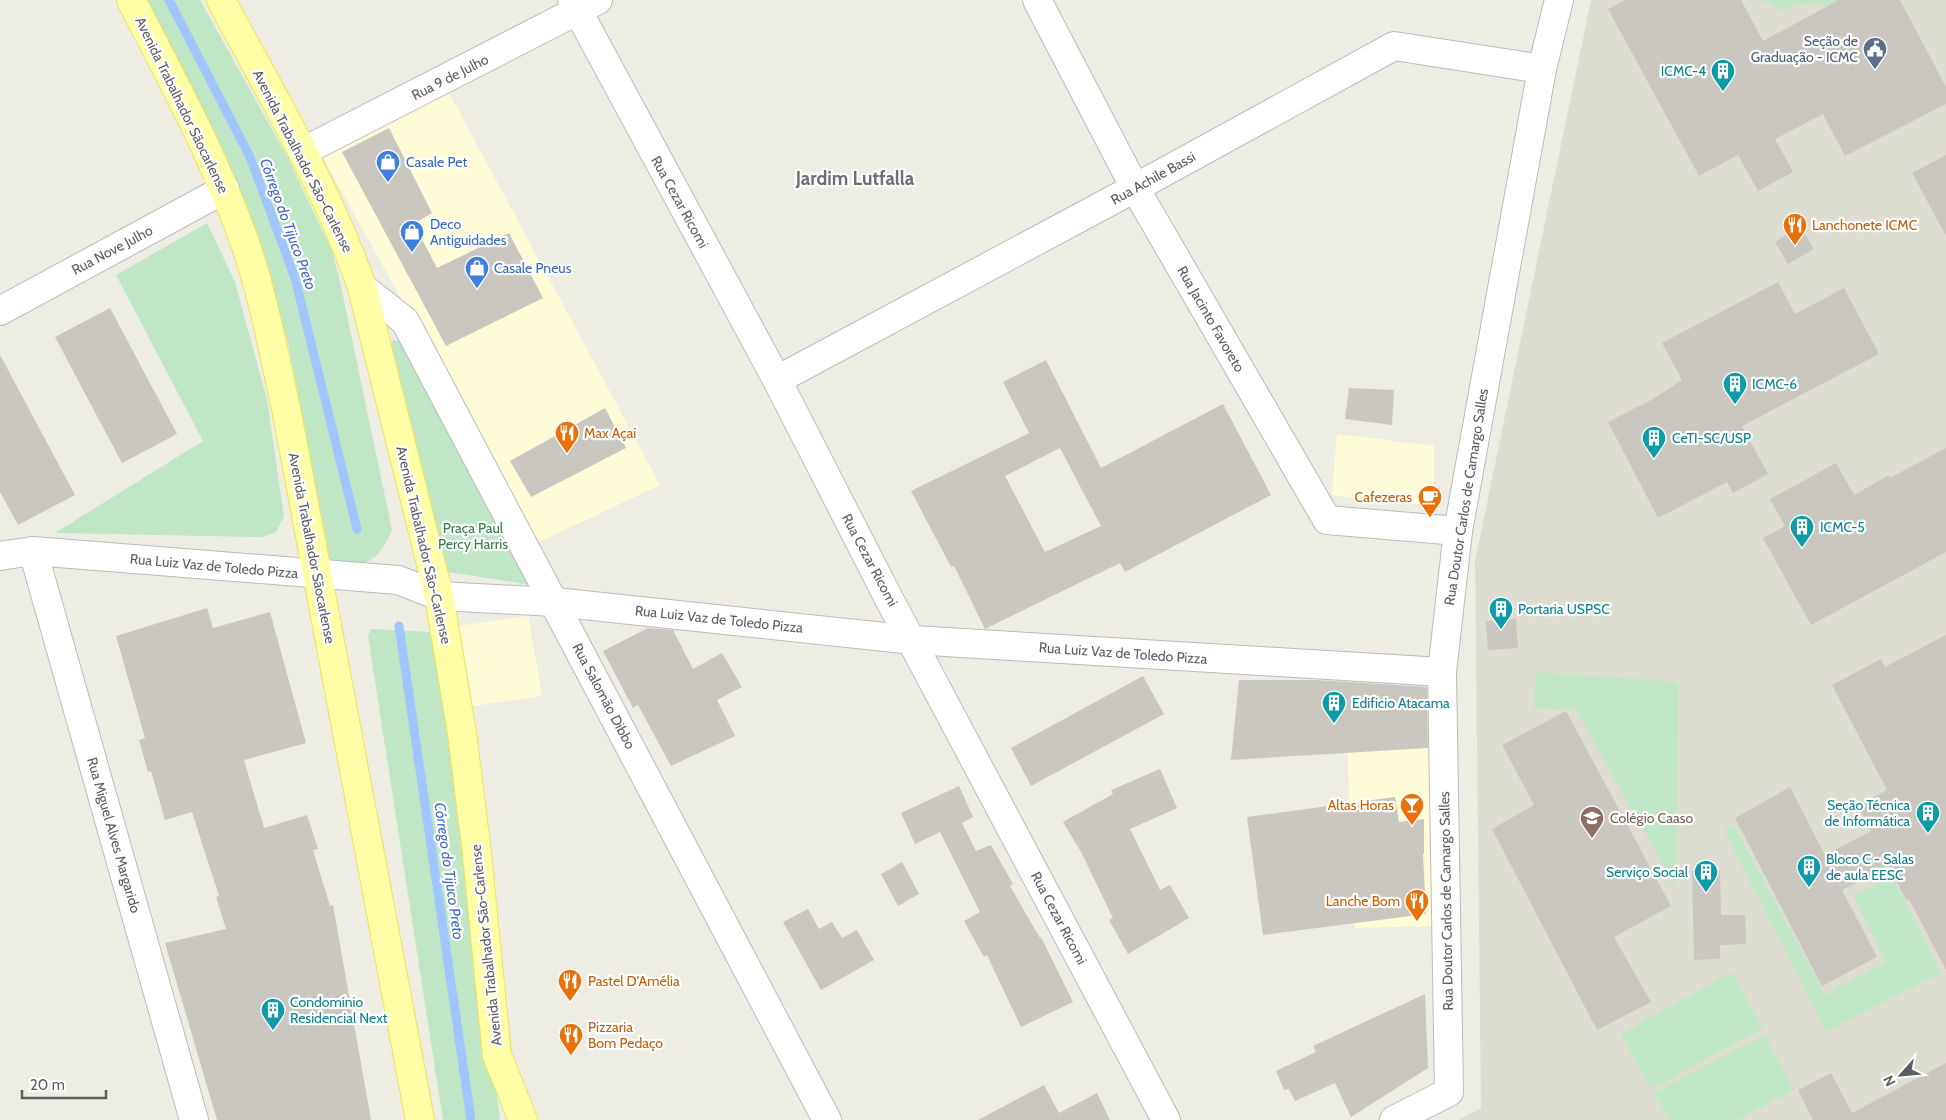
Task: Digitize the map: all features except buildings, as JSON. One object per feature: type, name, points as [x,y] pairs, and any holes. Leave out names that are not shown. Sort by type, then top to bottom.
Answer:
[{"type":"main road","name":"Avenida Trabalhador Sãocarlense","points":[[131,0],[192,118],[224,189],[247,250],[262,304],[286,408],[420,1120]]},
{"type":"main road","name":"Avenida Trabalhador São-Carlense","points":[[221,0],[302,152],[346,242],[362,287],[439,596],[462,733],[497,1055],[523,1120]]},
{"type":"street","name":"Rua Jacinto Favoreto","points":[[1037,0],[1135,188],[1327,520],[1458,531]]},
{"type":"street","name":"Rua Doutor Carlos de Camargo Salles","points":[[1394,1120],[1449,1092],[1442,672],[1458,531],[1542,68],[1559,0]]},
{"type":"street","name":"Rua 9 de Julho","points":[[302,152],[583,4]]},
{"type":"street","name":"Rua Cezar Ricomi","points":[[583,4],[884,588],[1166,1120]]},
{"type":"street","name":"Rua Achile Bassi","points":[[778,380],[1394,46],[1542,68]]},
{"type":"street","name":"Rua Nove Julho","points":[[0,311],[224,189]]},
{"type":"street","name":"Rua Salomão Dibbo","points":[[362,287],[405,321],[827,1120]]},
{"type":"street","name":"Rua Luiz Vaz de Toledo Pizza","points":[[0,556],[34,551],[398,580],[439,596],[555,602],[912,640],[1442,672]]},
{"type":"street","name":"Rua Miguel Alves Margarido","points":[[34,551],[194,1120]]},
{"type":"shaded area","points":[[1591,0],[1946,0],[1946,1120],[1458,1120],[1481,1108],[1475,561]]},
{"type":"shaded area","points":[[449,93],[660,485],[537,543],[322,156]]},
{"type":"shaded area","points":[[1337,434],[1434,446],[1434,506],[1332,495]]},
{"type":"shaded area","points":[[528,616],[542,696],[466,707],[451,627]]},
{"type":"shaded area","points":[[1345,696],[1432,700],[1435,926],[1355,928]]},
{"type":"green space","points":[[147,0],[200,0],[288,158],[332,251],[392,530],[387,542],[369,561],[331,565],[288,343],[272,290],[234,180],[216,136]]},
{"type":"green space","points":[[1762,0],[1839,0],[1849,44],[1821,2],[1800,4],[1779,10]]},
{"type":"green space","points":[[207,223],[235,282],[267,400],[284,516],[276,532],[262,537],[55,533],[203,441],[116,275]]},
{"type":"green space","name":"Praça Paul Percy Harris","points":[[394,340],[412,345],[545,587],[441,571],[386,346]]},
{"type":"green space","points":[[371,629],[430,632],[440,646],[500,1120],[443,1120],[368,636]]},
{"type":"green space","points":[[1537,672],[1679,682],[1676,888],[1576,710],[1533,707]]},
{"type":"green space","points":[[1734,825],[1825,995],[1886,962],[1853,896],[1892,877],[1941,973],[1826,1032],[1724,830]]},
{"type":"green space","points":[[1732,972],[1763,1028],[1651,1089],[1621,1034]]},
{"type":"green space","points":[[1765,1035],[1794,1090],[1737,1120],[1669,1120],[1654,1093]]},
{"type":"waterway","name":"Córrego do Tijuco Preto","points":[[169,0],[250,157],[295,278],[357,529]]},
{"type":"waterway","name":"Córrego do Tijuco Preto","points":[[399,626],[471,1120]]},
{"type":"place","name":"Seção de Graduação - ICMC","points":[[1875,70]]},
{"type":"place","name":"ICMC-4","points":[[1723,92]]},
{"type":"place","name":"Casale Pet","points":[[388,183]]},
{"type":"place","name":"Lanchonete ICMC","points":[[1795,246]]},
{"type":"place","name":"Deco Antiguidades","points":[[412,253]]},
{"type":"place","name":"Casale Pneus","points":[[477,289]]},
{"type":"place","name":"ICMC-6","points":[[1735,405]]},
{"type":"place","name":"Max Açaí","points":[[567,454]]},
{"type":"place","name":"CeTI-SC/USP","points":[[1654,459]]},
{"type":"place","name":"Cafezeras","points":[[1430,518]]},
{"type":"place","name":"ICMC-5","points":[[1802,548]]},
{"type":"place","name":"Portaria USPSC","points":[[1501,630]]},
{"type":"place","name":"Edificio Atacama","points":[[1334,724]]},
{"type":"place","name":"Altas Horas","points":[[1412,826]]},
{"type":"place","name":"Seção Técnica de Informática","points":[[1928,834]]},
{"type":"place","name":"Colégio Caaso","points":[[1592,839]]},
{"type":"place","name":"Bloco C - Salas de aula EESC","points":[[1809,888]]},
{"type":"place","name":"Serviço Social","points":[[1706,893]]},
{"type":"place","name":"Lanche Bom","points":[[1417,922]]},
{"type":"place","name":"Pastel D'Amélia","points":[[570,1002]]},
{"type":"place","name":"Condomínio Residencial Next","points":[[273,1031]]},
{"type":"place","name":"Pizzaria Bom Pedaço","points":[[571,1056]]},
{"type":"district","name":"Jardim Lutfalla","points":[[855,178]]}]
